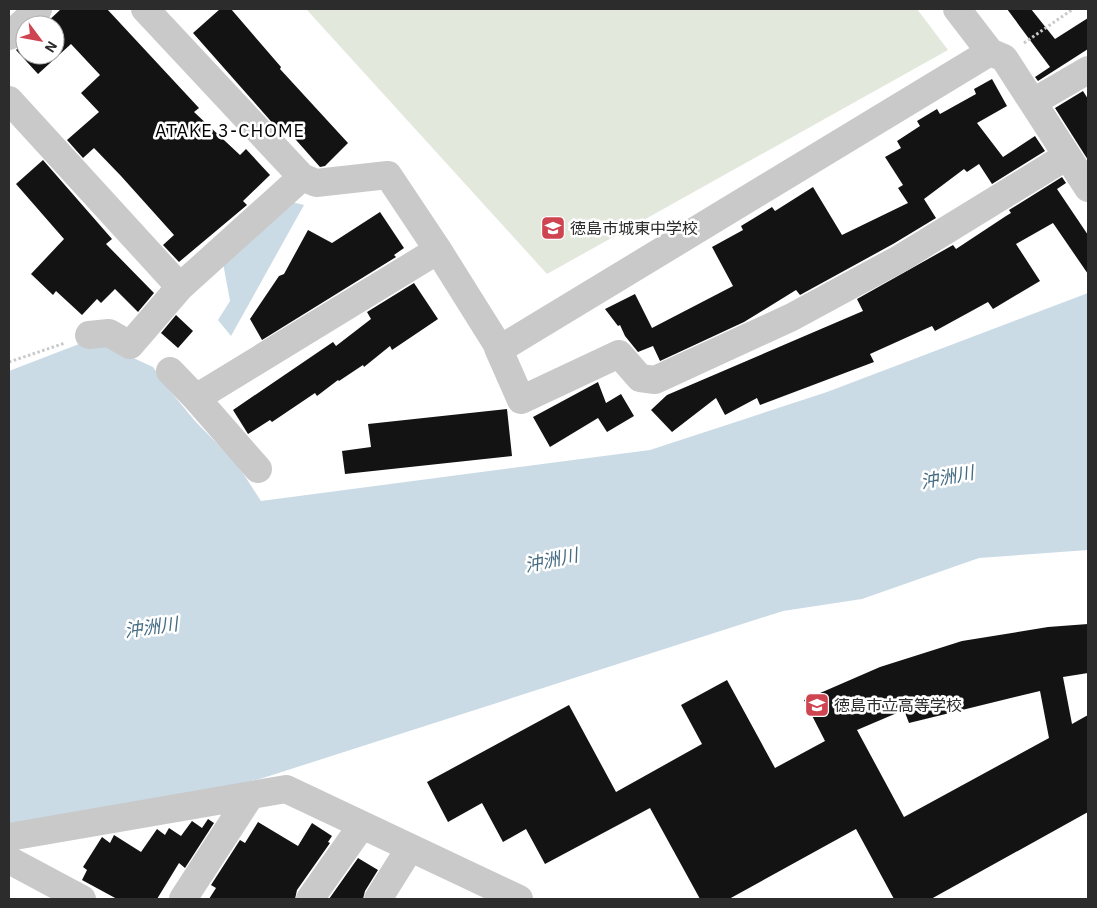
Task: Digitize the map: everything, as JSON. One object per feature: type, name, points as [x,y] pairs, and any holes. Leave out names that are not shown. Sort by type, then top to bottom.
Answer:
[{"type":"street","points":[[9,36],[38,9]]},
{"type":"street","points":[[145,9],[302,178],[316,183],[388,175],[438,250],[499,349],[521,400],[619,354],[640,378],[655,380],[792,317],[893,263],[1067,156]]},
{"type":"street","points":[[958,9],[1033,102],[1088,188]]},
{"type":"street","points":[[499,349],[997,55]]},
{"type":"street","points":[[1033,102],[1088,70]]},
{"type":"street","points":[[9,100],[180,287]]},
{"type":"street","points":[[89,335],[109,333],[130,345],[180,287],[302,178]]},
{"type":"street","points":[[196,398],[438,250]]},
{"type":"street","points":[[170,372],[196,398],[258,469]]},
{"type":"street","points":[[9,836],[286,789],[410,848],[480,891],[519,899]]},
{"type":"street","points":[[183,899],[250,796]]},
{"type":"street","points":[[310,899],[362,825]]},
{"type":"street","points":[[378,899],[410,848]]},
{"type":"street","points":[[9,860],[82,899]]},
{"type":"path","points":[[997,55],[1073,9]]},
{"type":"path","points":[[9,362],[89,335]]},
{"type":"shaded area","name":"徳島市城東中学校","points":[[917,9],[948,50],[547,274],[307,10]]},
{"type":"water","points":[[284,200],[304,205],[231,336],[218,320],[230,301],[223,263]]},
{"type":"water","name":"沖洲川","points":[[1088,293],[1088,550],[979,558],[862,599],[783,611],[263,778],[229,787],[9,827],[9,371],[92,339],[153,367],[195,421],[237,464],[261,501],[650,450],[827,392]]},
{"type":"building","points":[[61,9],[107,9],[199,108],[194,112],[240,155],[246,149],[270,175],[243,201],[247,205],[179,262],[163,245],[174,235],[121,176],[94,148],[83,158],[67,140],[99,112],[81,93],[100,75],[71,44],[65,49],[65,15],[55,15]]},
{"type":"building","points":[[220,9],[231,9],[281,67],[280,69],[348,143],[325,166],[320,167],[281,123],[276,127],[193,33]]},
{"type":"building","points":[[1007,9],[1031,9],[1055,39],[1088,18],[1088,49],[1038,81],[1035,77],[1050,67]]},
{"type":"building","points":[[30,65],[48,65],[38,74]]},
{"type":"building","points":[[992,79],[1007,106],[977,123],[1003,157],[1035,136],[1045,151],[992,184],[979,164],[967,172],[964,169],[924,199],[936,218],[893,244],[800,295],[796,290],[744,322],[660,361],[653,346],[638,352],[625,336],[620,325],[618,326],[605,309],[635,294],[652,328],[733,286],[712,247],[743,230],[741,226],[772,207],[775,211],[813,187],[842,235],[908,203],[898,188],[903,185],[885,157],[901,148],[897,141],[920,126],[917,121],[937,109],[940,114],[976,94],[974,89]]},
{"type":"building","points":[[1083,91],[1088,99],[1088,160],[1055,108]]},
{"type":"building","points":[[43,160],[112,239],[106,244],[154,293],[138,312],[115,289],[101,303],[97,299],[82,315],[56,291],[53,295],[31,274],[64,239],[16,184]]},
{"type":"building","points":[[1062,177],[1066,183],[1057,189],[1088,235],[1088,274],[1053,223],[1016,244],[1040,281],[993,309],[988,302],[935,331],[932,326],[870,354],[874,362],[760,405],[757,398],[725,415],[716,398],[672,432],[651,410],[667,395],[863,311],[857,299],[953,245],[956,249],[1011,213],[1009,210]]},
{"type":"building","points":[[380,212],[404,248],[394,255],[396,257],[262,340],[250,319],[279,276],[284,274],[308,230],[332,243]]},
{"type":"building","points":[[414,283],[438,319],[392,350],[390,346],[364,367],[363,365],[338,380],[317,396],[315,393],[272,422],[270,420],[248,434],[233,410],[333,342],[336,346],[371,319],[367,312]]},
{"type":"building","points":[[176,315],[193,331],[178,348],[161,333]]},
{"type":"building","points":[[598,382],[606,403],[621,394],[634,416],[607,432],[598,418],[550,447],[533,417]]},
{"type":"building","points":[[507,409],[512,456],[345,474],[342,451],[371,447],[368,424]]},
{"type":"building","points":[[1088,624],[1088,673],[1063,677],[1072,724],[1088,715],[1088,812],[931,899],[894,899],[856,829],[729,899],[700,899],[650,808],[545,864],[526,829],[503,842],[482,803],[448,822],[427,782],[569,705],[616,792],[702,744],[681,705],[727,680],[775,768],[825,741],[804,700],[880,667],[962,641],[1048,627]],"holes":[[[1040,691],[1049,738],[904,817],[857,730],[904,710],[909,723]]]},
{"type":"building","points":[[208,819],[214,823],[185,868],[179,863],[157,899],[117,899],[82,880],[87,870],[83,867],[102,837],[110,843],[114,835],[141,852],[157,829],[165,835],[169,828],[181,836],[192,821],[202,828]]},
{"type":"building","points":[[258,822],[298,846],[312,823],[332,836],[328,842],[330,843],[297,890],[295,899],[209,899],[216,888],[211,885],[240,840],[245,843]]},
{"type":"building","points":[[358,858],[378,870],[365,891],[363,899],[329,899]]},
{"type":"place","name":"徳島市城東中学校","points":[[553,228]]},
{"type":"place","name":"徳島市立高等学校","points":[[817,705]]},
{"type":"district","name":"ATAKE 3-CHOME","points":[[230,130]]}]
